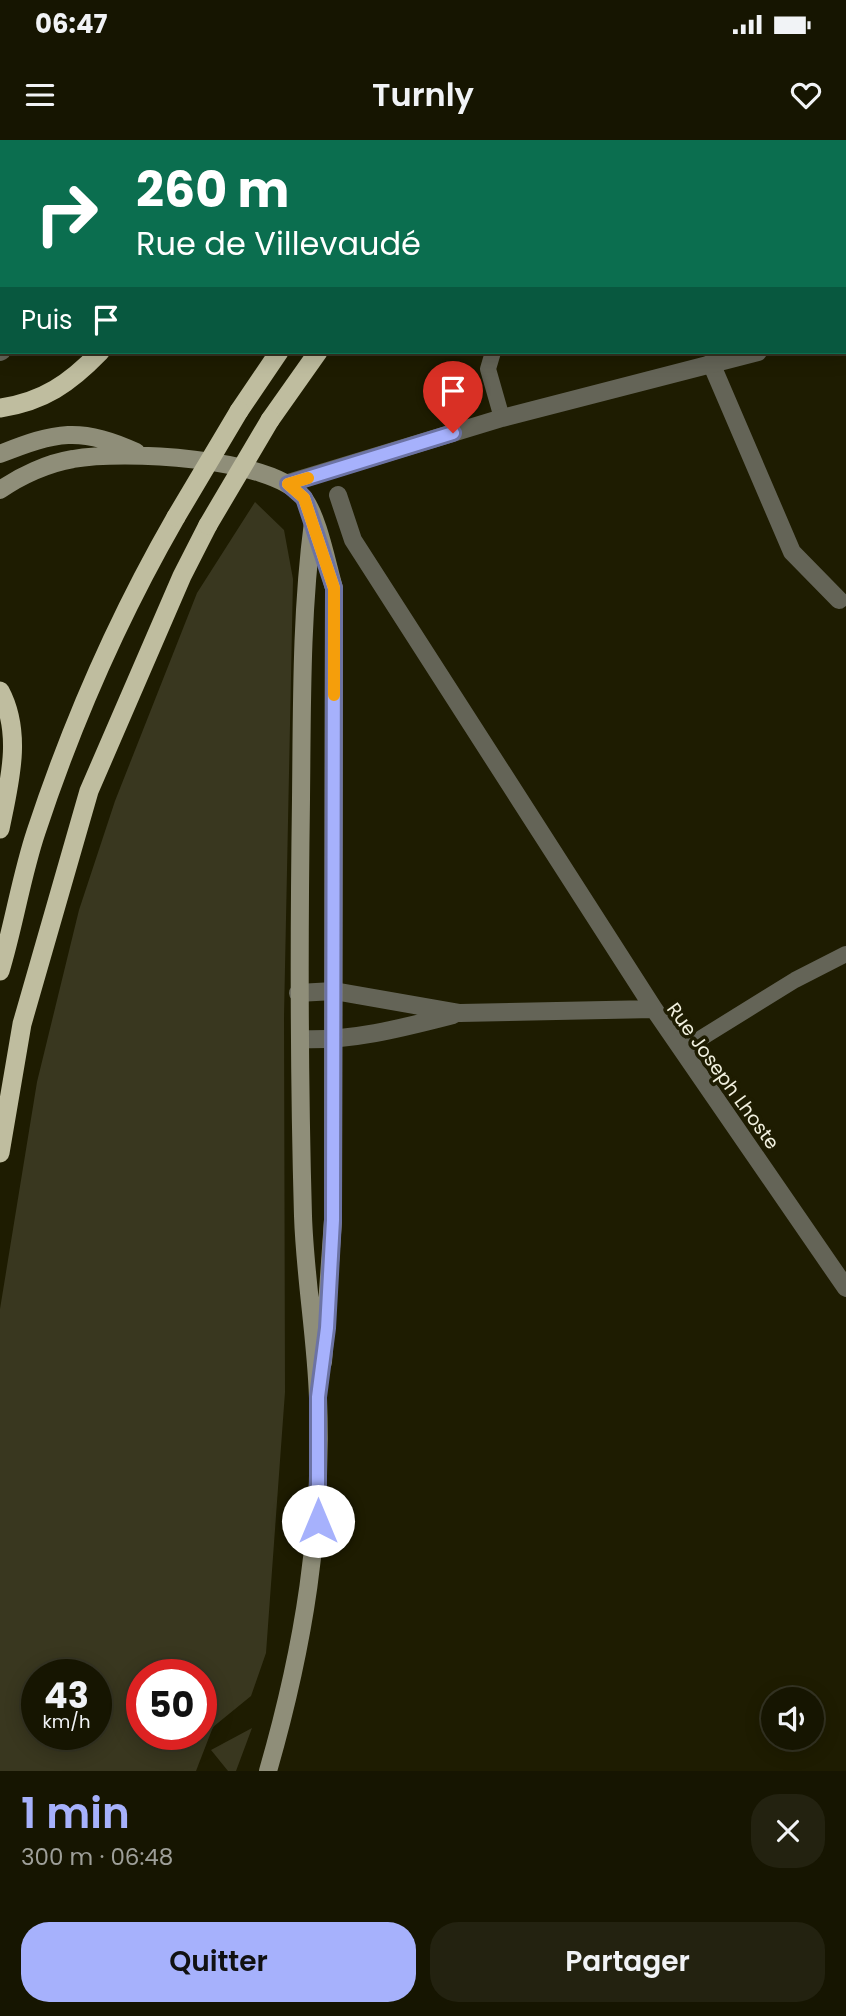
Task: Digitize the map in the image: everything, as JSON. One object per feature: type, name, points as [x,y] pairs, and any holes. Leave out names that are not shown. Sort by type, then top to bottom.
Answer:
[{"type":"highway","points":[[0,408],[26,404],[46,396],[66,384],[98,354]]},
{"type":"highway","points":[[0,971],[35,834],[124,610],[239,411],[278,354]]},
{"type":"highway","points":[[0,1153],[22,1024],[89,791],[182,576],[208,525],[270,420],[317,354]]},
{"type":"highway","points":[[0,691],[11,716],[13,754],[0,829]]},
{"type":"main road","points":[[0,454],[28,443],[81,435],[103,437],[139,454]]},
{"type":"main road","points":[[0,490],[40,469],[72,459],[139,454],[269,475],[288,484],[304,498],[313,522],[334,588],[332,1268],[318,1397]]},
{"type":"main road","points":[[268,1771],[294,1676],[309,1598],[318,1521],[318,1397],[305,1259],[298,993],[304,592],[313,522]]},
{"type":"street","points":[[288,484],[502,418],[749,354]]},
{"type":"street","points":[[711,363],[792,552],[839,600]]},
{"type":"street","points":[[338,495],[354,540],[653,1009]]},
{"type":"street","points":[[298,993],[334,991],[460,1013]]},
{"type":"street","name":"Rue Joseph Lhoste","points":[[460,1013],[653,1009],[846,1288]]},
{"type":"street","points":[[301,1039],[333,1041],[380,1033],[460,1013]]},
{"type":"lane","points":[[492,354],[488,369],[502,418]]},
{"type":"lane","points":[[682,1050],[795,980],[846,954]]},
{"type":"shaded area","points":[[255,502],[284,530],[293,579],[284,1016],[285,1392],[266,1653],[251,1696],[217,1724],[217,1659],[126,1659],[126,1750],[204,1750],[196,1771],[0,1771],[0,1309],[37,1082],[79,910],[115,801],[197,593]]},
{"type":"shaded area","points":[[252,1728],[236,1771],[228,1771],[211,1750],[217,1750],[217,1747]]},
{"type":"slow traffic","points":[[308,478],[288,484],[304,498],[334,588],[334,695]]},
{"type":"route","points":[[318,1521],[318,1397],[327,1328],[333,1220],[334,588],[304,498],[288,484],[453,433]]}]
